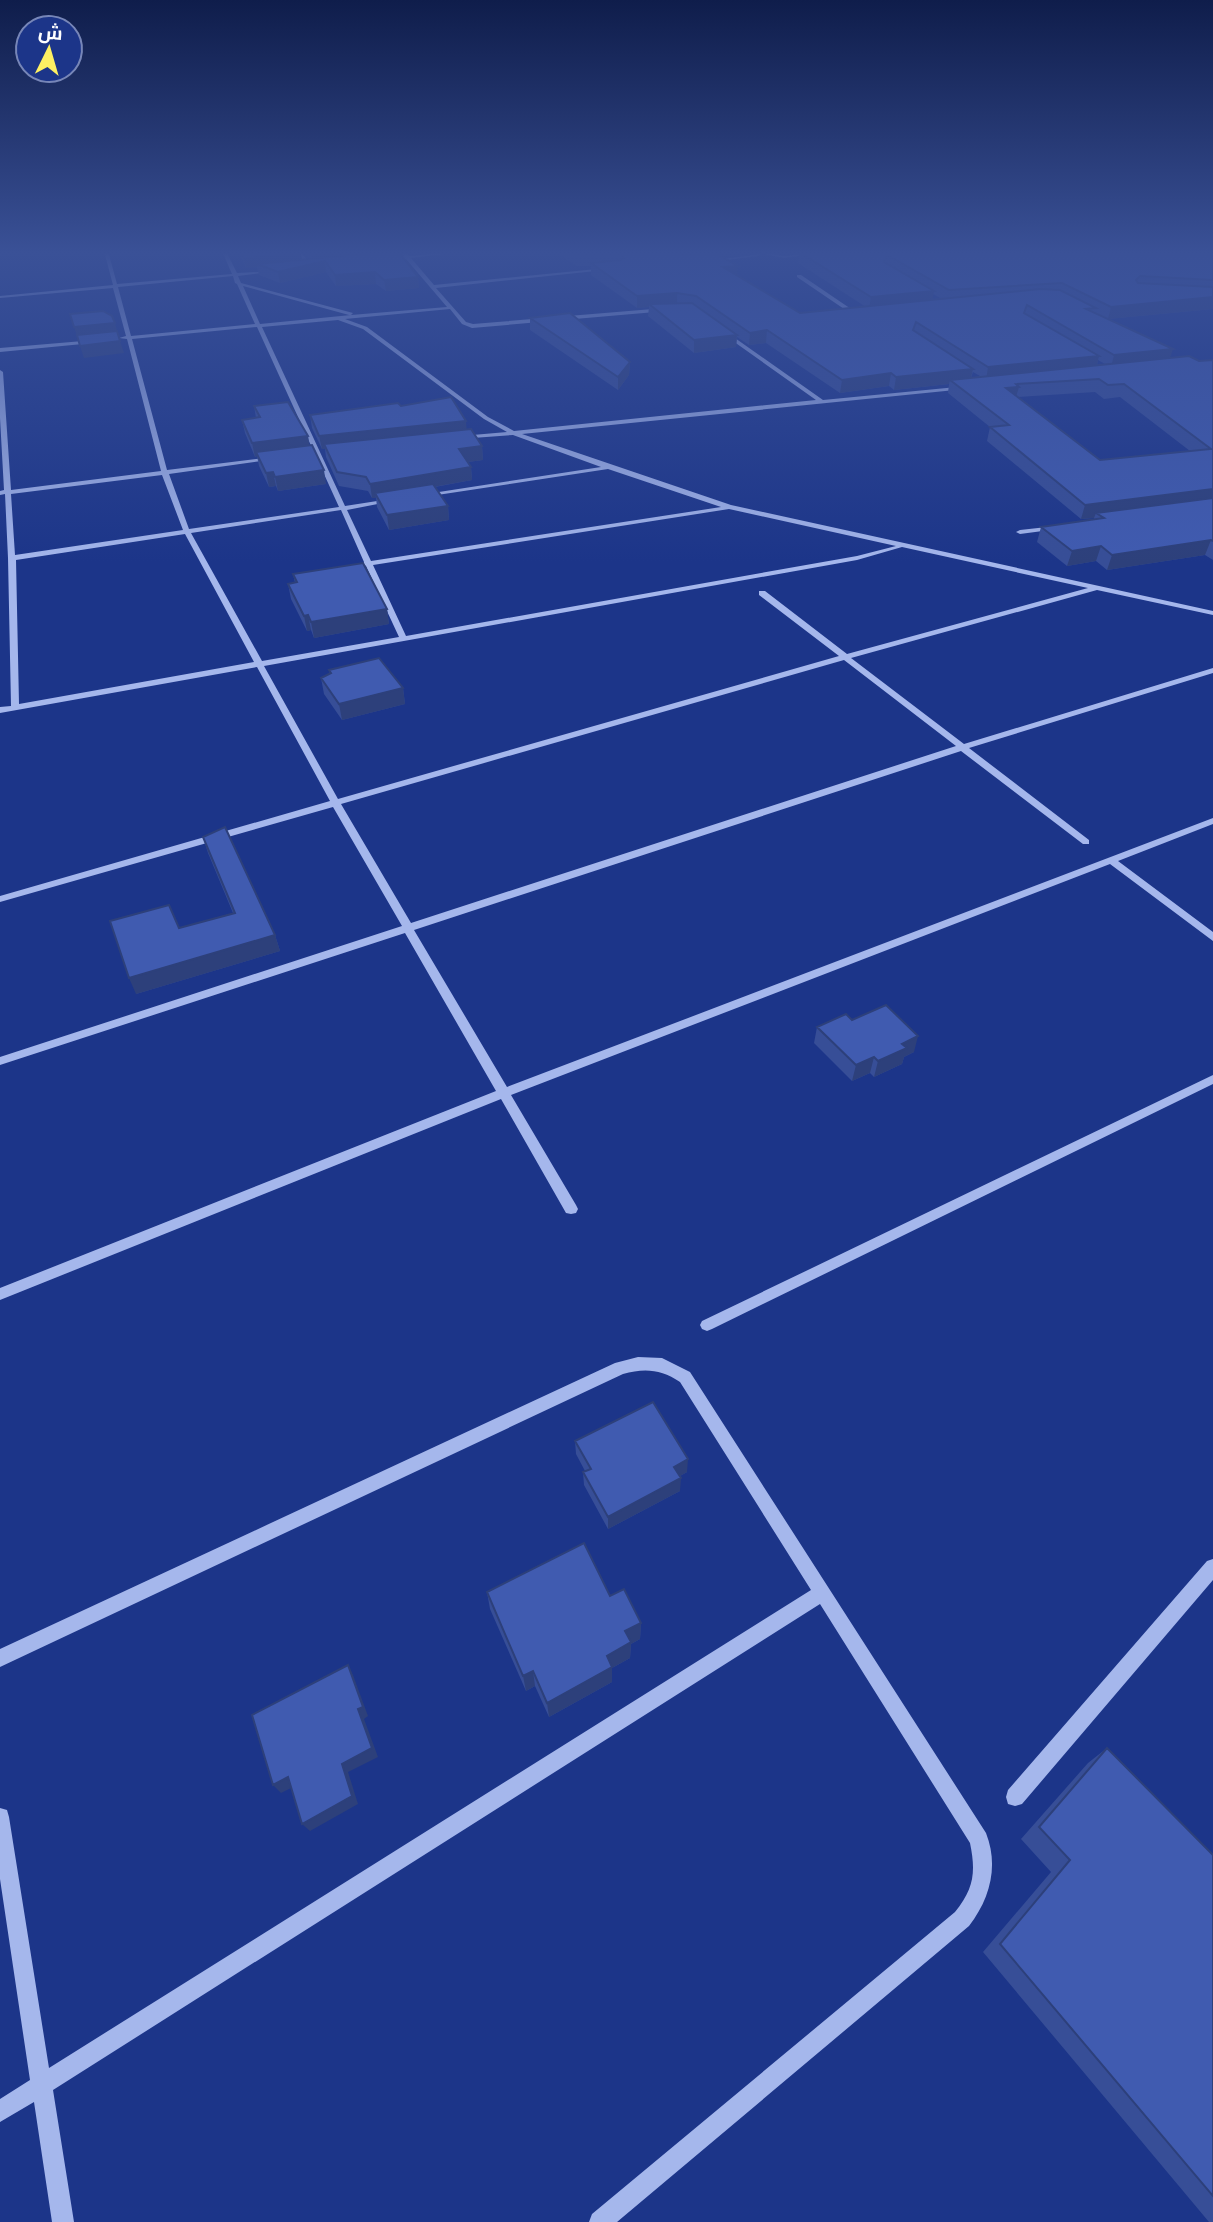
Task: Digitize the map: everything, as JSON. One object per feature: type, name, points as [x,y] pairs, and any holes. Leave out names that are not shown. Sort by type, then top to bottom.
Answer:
[{"type":"street","points":[[134,355],[165,472],[187,532],[335,804],[571,1209]]},
{"type":"street","points":[[270,355],[403,638]]},
{"type":"street","points":[[400,355],[465,404],[514,433],[729,507],[900,547],[1213,613]]},
{"type":"street","points":[[756,355],[822,402]]},
{"type":"street","points":[[0,372],[3,492],[12,558],[15,707]]},
{"type":"street","points":[[448,440],[971,386]]},
{"type":"street","points":[[302,456],[329,452]]},
{"type":"street","points":[[3,492],[289,457]]},
{"type":"street","points":[[421,496],[608,467]]},
{"type":"street","points":[[12,558],[394,501]]},
{"type":"street","points":[[367,564],[729,507]]},
{"type":"street","points":[[1020,532],[1062,527]]},
{"type":"street","points":[[0,710],[857,558],[900,547]]},
{"type":"street","points":[[0,899],[845,657],[1096,588]]},
{"type":"street","points":[[762,593],[1086,842]]},
{"type":"street","points":[[0,1061],[963,747],[1213,670]]},
{"type":"street","points":[[0,1294],[504,1093],[1113,862],[1213,821]]},
{"type":"street","points":[[1113,862],[1213,937]]},
{"type":"street","points":[[707,1325],[1213,1079]]},
{"type":"street","points":[[0,1658],[620,1368],[646,1362],[674,1369],[685,1377],[979,1840],[984,1861],[984,1882],[976,1903],[962,1919],[600,2222]]},
{"type":"street","points":[[1015,1797],[1213,1567]]},
{"type":"street","points":[[0,2111],[822,1593]]},
{"type":"street","points":[[0,1816],[63,2222]]},
{"type":"building","points":[[585,355],[621,355],[630,362],[618,377]]},
{"type":"building","points":[[804,355],[951,355],[973,369],[896,377],[891,373],[842,380]]},
{"type":"building","points":[[968,355],[1099,356],[988,367]]},
{"type":"building","points":[[1189,356],[1199,361],[1213,360],[1213,489],[1085,505],[990,427],[1009,425],[950,380]],"holes":[[[1099,379],[1108,385],[1124,384],[1211,449],[1100,460],[1006,388],[1019,387],[1016,384]]]},
{"type":"building","points":[[451,397],[466,421],[319,436],[310,415],[398,403],[401,406]]},
{"type":"building","points":[[288,402],[308,436],[252,443],[242,420],[260,417],[254,406]]},
{"type":"building","points":[[471,429],[482,446],[459,449],[471,467],[370,484],[366,477],[337,472],[324,444]]},
{"type":"building","points":[[312,445],[324,470],[275,477],[273,472],[266,473],[256,452]]},
{"type":"building","points":[[433,484],[448,506],[387,515],[375,493]]},
{"type":"building","points":[[1213,498],[1213,541],[1112,555],[1101,546],[1072,551],[1041,527],[1104,518],[1096,513]]},
{"type":"building","points":[[363,563],[387,609],[311,622],[308,615],[304,616],[288,584],[297,582],[293,574]]},
{"type":"building","points":[[379,658],[403,688],[339,704],[321,678],[331,673],[329,670]]},
{"type":"building","points":[[225,827],[275,935],[129,978],[110,921],[169,905],[179,928],[235,913],[203,837]]},
{"type":"building","points":[[886,1005],[918,1036],[902,1044],[907,1048],[878,1061],[874,1057],[856,1065],[817,1027],[846,1014],[852,1020]]},
{"type":"building","points":[[653,1402],[688,1459],[674,1467],[681,1478],[608,1517],[583,1472],[591,1469],[575,1441]]},
{"type":"building","points":[[584,1543],[610,1596],[624,1589],[641,1623],[625,1631],[631,1642],[607,1656],[612,1667],[547,1703],[533,1671],[523,1676],[487,1592]]},
{"type":"building","points":[[348,1665],[363,1707],[358,1709],[372,1748],[342,1764],[352,1796],[302,1824],[288,1777],[273,1785],[252,1715]]},
{"type":"building","points":[[1107,1748],[1213,1855],[1213,2196],[1000,1944],[1070,1860],[1039,1827]]}]
